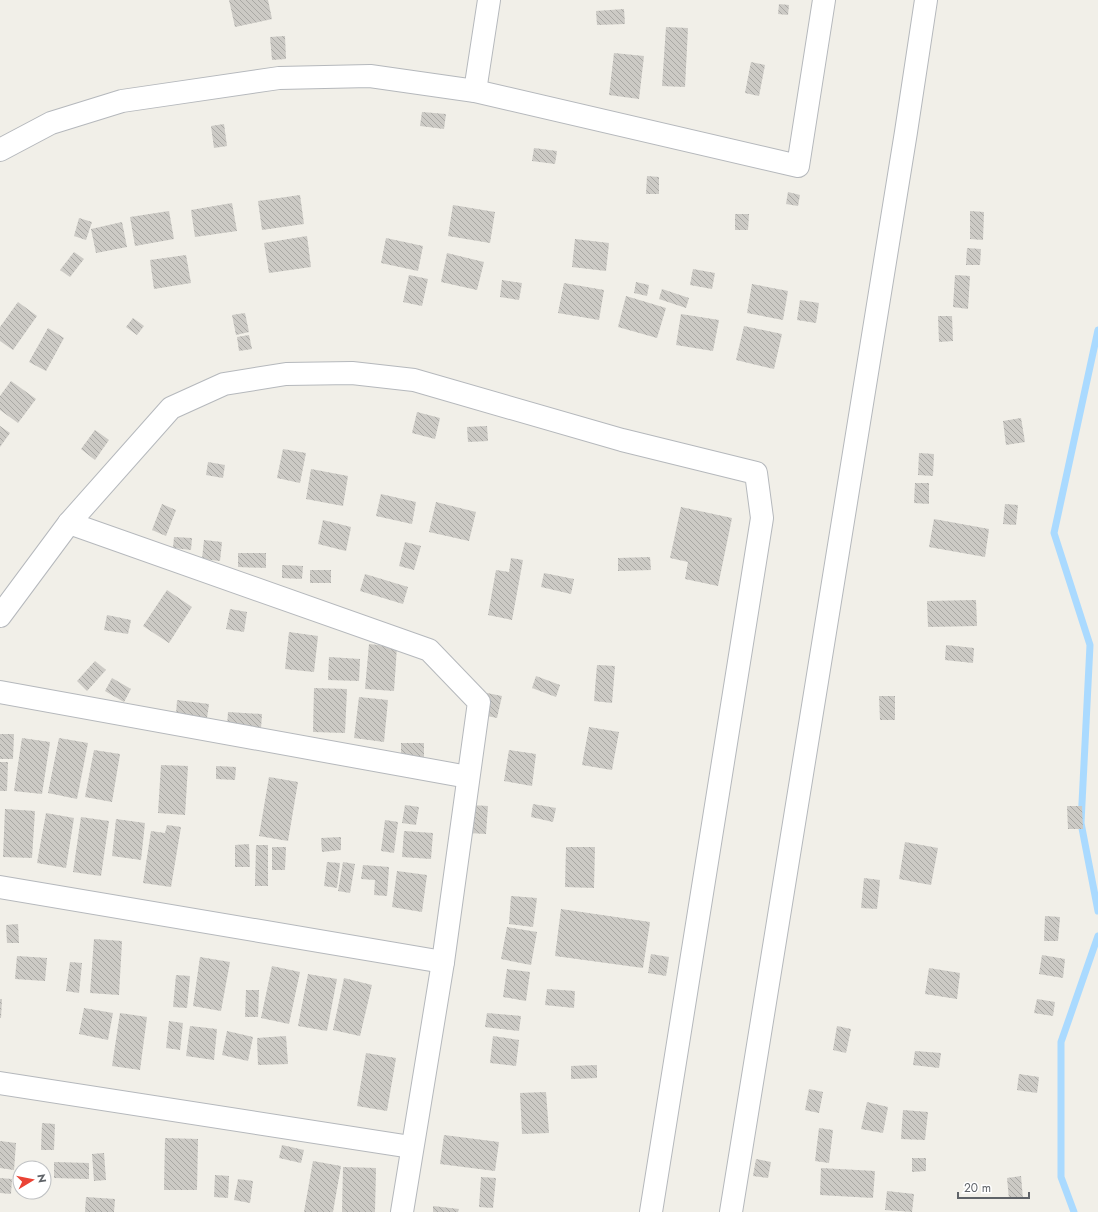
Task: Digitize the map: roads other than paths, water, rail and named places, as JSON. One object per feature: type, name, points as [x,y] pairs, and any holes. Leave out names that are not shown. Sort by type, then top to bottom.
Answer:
[{"type":"street","points":[[475,91],[489,0]]},
{"type":"street","points":[[0,150],[51,123],[122,101],[279,78],[370,76],[475,91],[798,166],[824,0]]},
{"type":"street","points":[[731,1212],[906,132],[926,0]]},
{"type":"street","points":[[0,616],[69,523],[171,408],[224,384],[286,374],[352,373],[414,380],[622,440],[756,473],[762,518],[651,1212]]},
{"type":"street","points":[[69,523],[429,650],[479,702],[443,962],[402,1212]]},
{"type":"street","points":[[0,692],[468,777]]},
{"type":"street","points":[[0,888],[443,962]]},
{"type":"street","points":[[0,1083],[412,1147]]},
{"type":"waterway","points":[[1098,330],[1054,533],[1090,645],[1081,823],[1098,911]]},
{"type":"waterway","points":[[1074,1212],[1061,1177],[1061,1042],[1098,936]]}]
